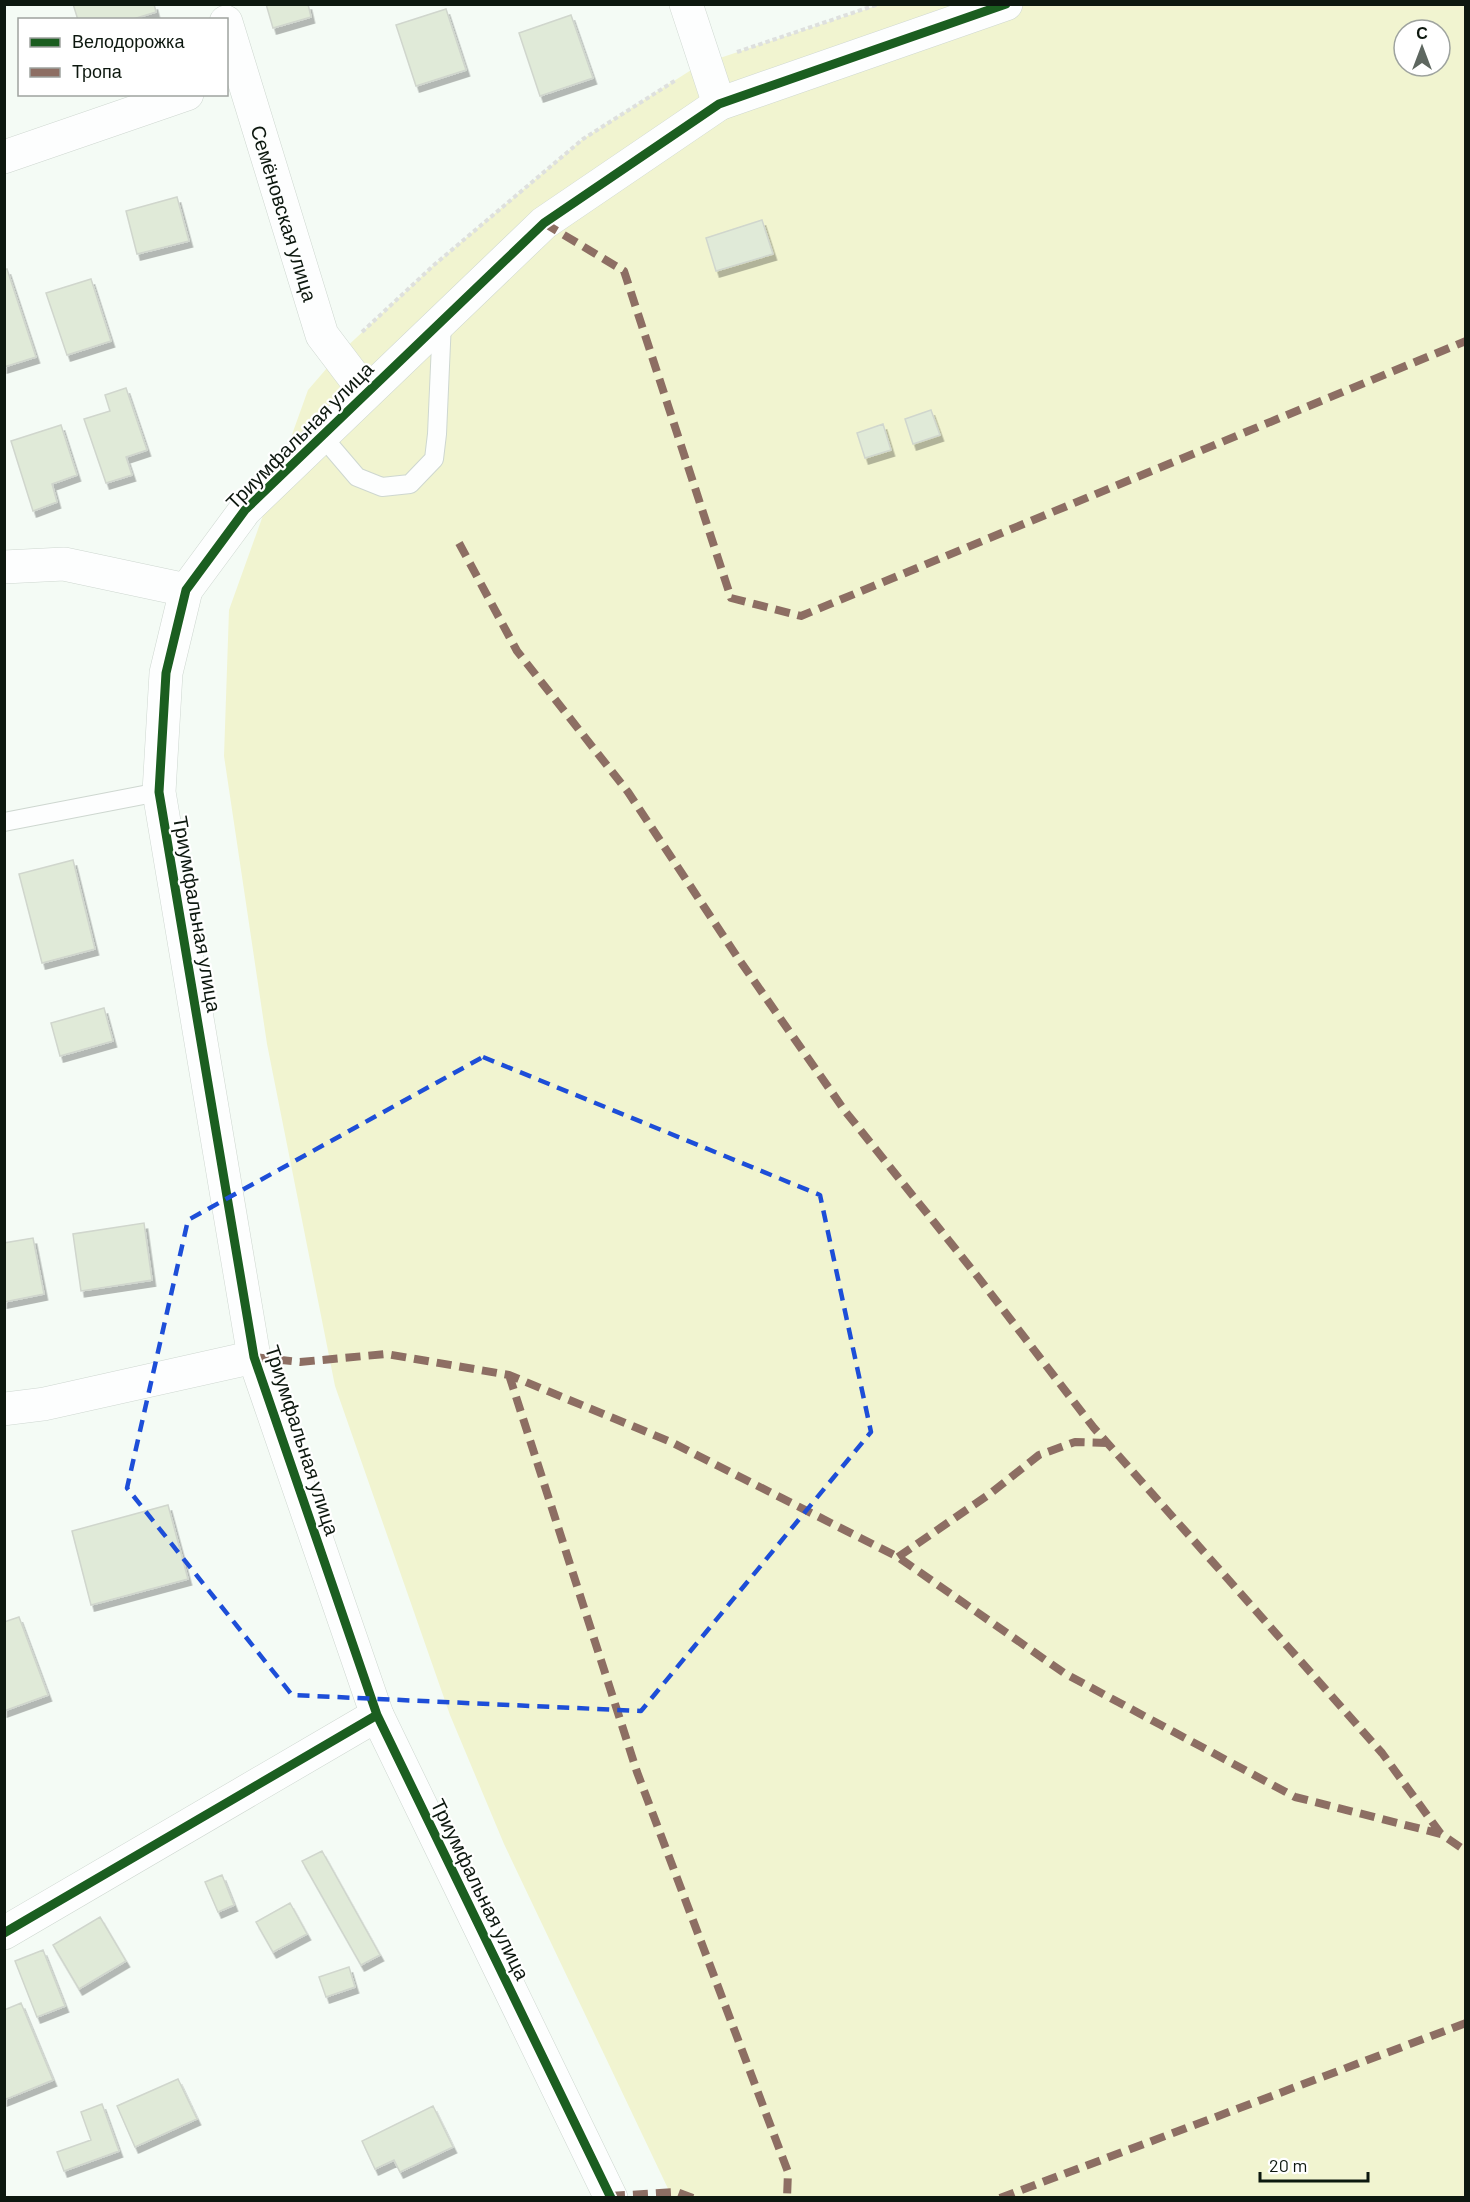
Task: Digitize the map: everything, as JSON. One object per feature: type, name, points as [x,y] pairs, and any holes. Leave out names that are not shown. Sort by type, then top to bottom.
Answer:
[{"type":"street","points":[[686,4],[719,104]]},
{"type":"street","name":"Триумфальная улица","points":[[611,2198],[377,1715],[254,1357],[159,792],[166,673],[186,590],[244,510],[544,223],[719,104],[1006,4]]},
{"type":"street","name":"Семёновская улица","points":[[228,34],[235,78],[322,335],[366,393]]},
{"type":"street","points":[[4,157],[181,96]]},
{"type":"street","points":[[4,567],[64,564],[186,590]]},
{"type":"street","points":[[4,1409],[44,1404],[254,1357]]},
{"type":"street","points":[[4,1933],[377,1715]]},
{"type":"lane","points":[[322,436],[357,477],[382,487],[410,484],[434,459],[442,321]]},
{"type":"lane","points":[[4,822],[159,792]]},
{"type":"highlighted area","points":[[483,1057],[820,1195],[871,1432],[641,1711],[292,1695],[127,1488],[188,1220]]},
{"type":"green space","points":[[879,5],[1465,5],[1465,2197],[672,2197],[504,1844],[450,1715],[335,1386],[267,1044],[224,756],[229,610],[308,390],[340,353],[434,265],[583,139],[699,65]]},
{"type":"building","points":[[73,4],[154,4],[156,12],[136,18],[77,18]]},
{"type":"building","points":[[266,4],[308,4],[311,17],[273,28]]},
{"type":"building","points":[[446,9],[466,70],[416,86],[396,25]]},
{"type":"building","points":[[571,15],[593,78],[540,96],[519,33]]},
{"type":"building","points":[[177,197],[189,241],[137,254],[126,211]]},
{"type":"building","points":[[762,220],[773,254],[716,271],[706,238]]},
{"type":"building","points":[[7,269],[36,357],[4,367],[4,270]]},
{"type":"building","points":[[91,279],[111,341],[67,355],[46,293]]},
{"type":"building","points":[[126,388],[147,450],[126,457],[132,475],[106,483],[84,419],[110,411],[105,395]]},
{"type":"building","points":[[931,410],[940,435],[913,444],[905,419]]},
{"type":"building","points":[[883,424],[891,450],[865,458],[857,433]]},
{"type":"building","points":[[61,425],[77,475],[52,484],[57,502],[33,511],[11,441]]},
{"type":"building","points":[[73,860],[95,949],[42,963],[19,874]]},
{"type":"building","points":[[104,1008],[113,1041],[60,1056],[51,1023]]},
{"type":"building","points":[[144,1223],[152,1280],[81,1291],[73,1234]]},
{"type":"building","points":[[33,1238],[44,1294],[4,1302],[4,1243]]},
{"type":"building","points":[[168,1505],[188,1579],[91,1605],[72,1531]]},
{"type":"building","points":[[19,1617],[48,1695],[4,1711],[4,1622]]},
{"type":"building","points":[[322,1851],[380,1955],[361,1965],[302,1861]]},
{"type":"building","points":[[222,1875],[234,1905],[218,1912],[205,1882]]},
{"type":"building","points":[[290,1903],[307,1934],[273,1952],[256,1922]]},
{"type":"building","points":[[100,1917],[126,1961],[79,1989],[53,1945]]},
{"type":"building","points":[[43,1950],[65,2006],[37,2017],[15,1961]]},
{"type":"building","points":[[349,1967],[355,1987],[326,1997],[319,1977]]},
{"type":"building","points":[[21,2003],[53,2080],[4,2100],[4,2010]]},
{"type":"building","points":[[178,2079],[197,2119],[135,2147],[117,2106]]},
{"type":"building","points":[[102,2104],[119,2151],[64,2171],[57,2152],[91,2140],[81,2112]]},
{"type":"building","points":[[433,2106],[453,2147],[400,2172],[394,2160],[375,2169],[362,2141]]},
{"type":"marked path","points":[[544,223],[624,271],[731,598],[801,616],[1466,341]]},
{"type":"marked path","points":[[459,543],[517,651],[628,792],[738,958],[845,1111],[978,1277],[1094,1428],[1382,1753],[1441,1834]]},
{"type":"marked path","points":[[254,1357],[300,1362],[386,1354],[509,1375],[671,1442],[898,1557],[1064,1673],[1295,1797],[1441,1834],[1466,1851]]},
{"type":"marked path","points":[[509,1375],[637,1772],[788,2172],[787,2198]]},
{"type":"marked path","points":[[898,1557],[991,1493],[1039,1455],[1075,1442],[1107,1443]]},
{"type":"marked path","points":[[1000,2198],[1466,2023]]},
{"type":"marked path","points":[[610,2196],[677,2192],[693,2198]]},
{"type":"cycle path","points":[[611,2198],[377,1715],[254,1357],[159,792],[166,673],[186,590],[245,510],[544,223],[719,104],[1006,4]]},
{"type":"cycle path","points":[[4,1933],[377,1715]]}]
